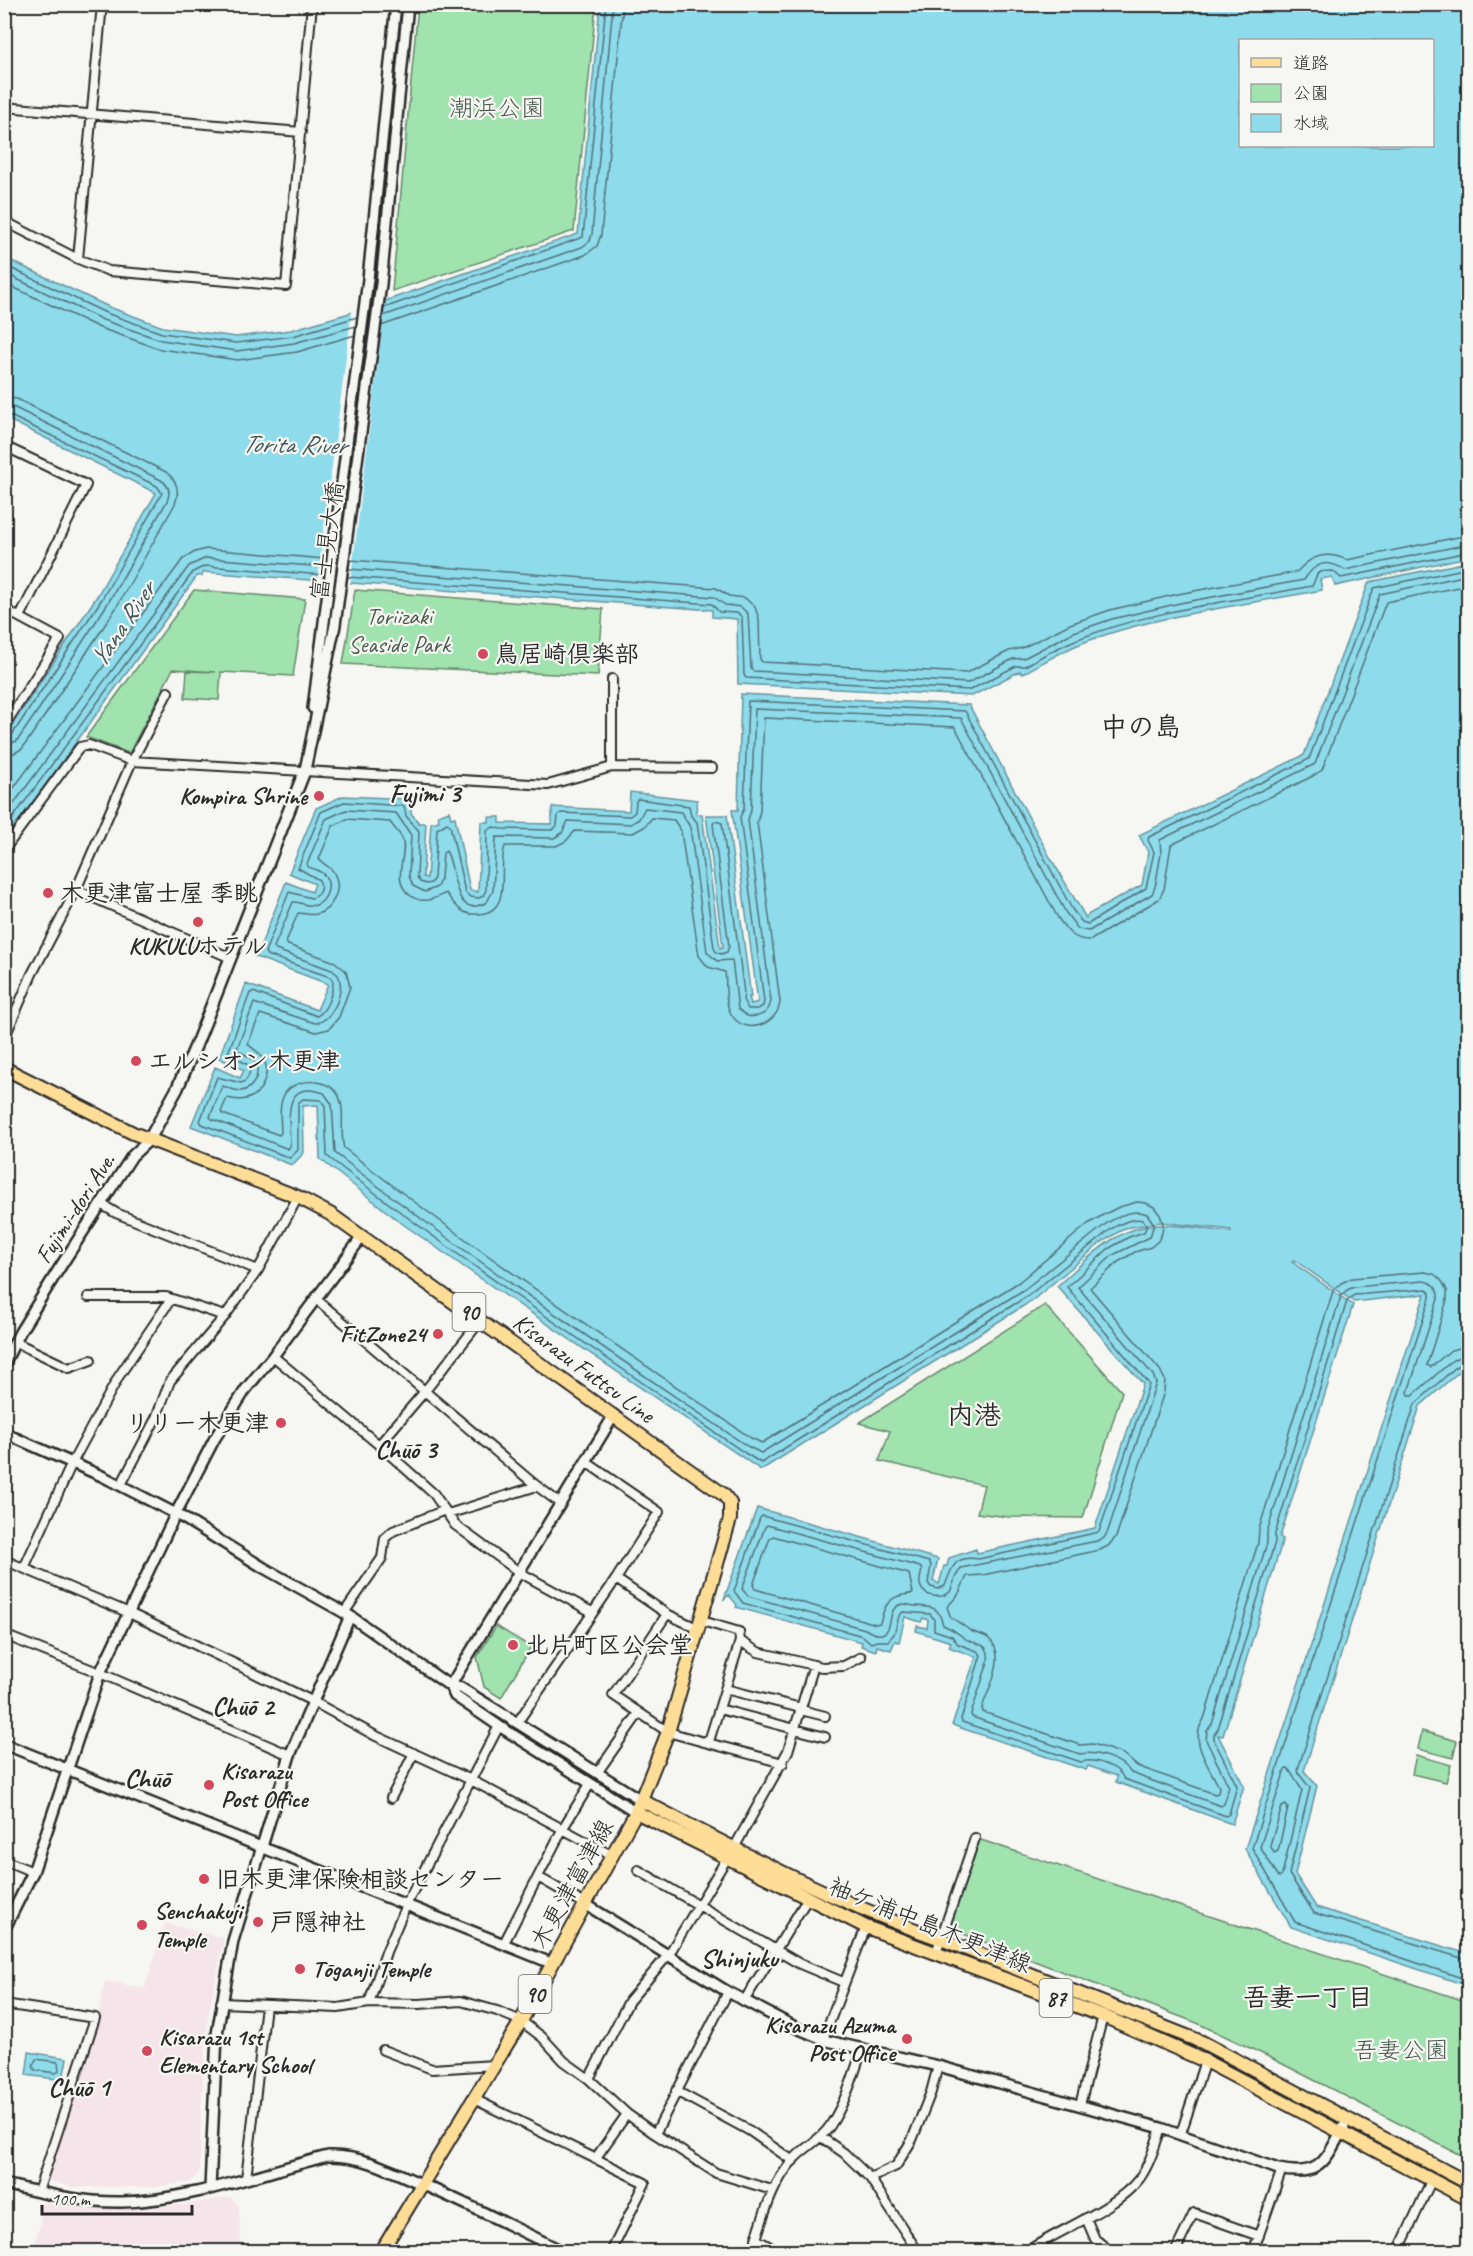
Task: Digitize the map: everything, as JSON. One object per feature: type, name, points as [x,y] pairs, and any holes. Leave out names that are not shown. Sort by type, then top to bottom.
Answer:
[{"type":"main road","points":[[149,1140],[177,1089],[305,770]]},
{"type":"main road","name":"90","points":[[4,1068],[149,1140]]},
{"type":"main road","name":"Kisarazu Futtsu Line","points":[[149,1140],[298,1197],[330,1214],[724,1495],[730,1503],[730,1519],[698,1624]]},
{"type":"main road","name":"木更津富津線","points":[[381,2252],[521,2021],[639,1806],[668,1732],[698,1624]]},
{"type":"main road","name":"袖ケ浦中島木更津線","points":[[639,1806],[866,1927],[1103,2016],[1205,2061],[1468,2199]]},
{"type":"main road","name":"袖ケ浦中島木更津線","points":[[730,1853],[899,1924],[1202,2042],[1468,2183]]},
{"type":"street","points":[[78,259],[102,4]]},
{"type":"street","points":[[4,221],[78,259],[109,271],[286,286],[312,4]]},
{"type":"street","name":"富士見大橋","points":[[305,770],[368,279],[396,4]]},
{"type":"street","name":"富士見大橋","points":[[305,770],[335,625],[381,284],[408,4]]},
{"type":"street","points":[[4,106],[301,132]]},
{"type":"street","points":[[4,446],[86,485],[20,617]]},
{"type":"street","points":[[4,609],[60,639],[4,726]]},
{"type":"street","points":[[612,680],[612,767]]},
{"type":"street","points":[[4,1039],[32,974],[76,890],[132,761],[168,692]]},
{"type":"street","points":[[4,850],[80,747],[89,746],[132,761],[548,784],[612,767],[712,768]]},
{"type":"street","points":[[76,890],[231,958]]},
{"type":"street","name":"Fujimi-dori Ave.","points":[[4,1364],[53,1278],[132,1156],[149,1140]]},
{"type":"street","points":[[121,1485],[156,1418],[170,1381],[225,1316],[258,1270],[298,1197]]},
{"type":"street","points":[[101,1204],[126,1217],[258,1270]]},
{"type":"street","points":[[4,1930],[33,1872],[100,1673],[127,1612],[214,1438],[246,1389],[362,1237]]},
{"type":"street","points":[[88,1297],[171,1299],[225,1316]]},
{"type":"street","points":[[24,1568],[72,1463],[119,1376],[171,1299]]},
{"type":"street","points":[[316,1299],[537,1486],[561,1503]]},
{"type":"street","points":[[379,1445],[481,1320]]},
{"type":"street","points":[[15,1342],[69,1368],[91,1360]]},
{"type":"street","points":[[273,1356],[435,1494],[455,1525],[519,1572],[592,1612]]},
{"type":"street","points":[[450,1686],[614,1415]]},
{"type":"street","points":[[4,1432],[121,1485],[176,1513],[264,1568],[347,1614],[450,1686],[461,1688],[597,1773],[639,1806]]},
{"type":"street","points":[[517,1723],[659,1512],[586,1462]]},
{"type":"street","points":[[210,2189],[213,2092],[221,2003],[233,1941],[290,1755],[347,1614],[382,1558],[385,1538],[393,1531],[447,1512],[537,1486]]},
{"type":"street","points":[[4,1560],[127,1612],[312,1701],[374,1735],[471,1780],[613,1856]]},
{"type":"street","points":[[616,1579],[667,1614],[698,1624],[739,1632],[740,1641],[710,1738],[704,1742]]},
{"type":"street","points":[[667,1614],[613,1695],[668,1732],[783,1762]]},
{"type":"street","points":[[4,1635],[100,1673],[290,1755]]},
{"type":"street","points":[[740,1641],[758,1652],[835,1668],[861,1657]]},
{"type":"street","points":[[589,2079],[629,2001],[669,1954],[783,1762],[814,1665]]},
{"type":"street","points":[[450,1686],[455,1696],[590,1784],[639,1806]]},
{"type":"street","points":[[725,1689],[825,1716]]},
{"type":"street","points":[[719,1708],[825,1737]]},
{"type":"street","points":[[597,1773],[639,1713]]},
{"type":"street","points":[[369,2003],[386,1952],[407,1903],[499,1726]]},
{"type":"street","points":[[4,1744],[407,1903],[551,1963]]},
{"type":"street","points":[[391,1798],[414,1753]]},
{"type":"street","points":[[504,1943],[562,1828],[590,1784]]},
{"type":"street","points":[[936,1953],[975,1838]]},
{"type":"street","points":[[4,1860],[33,1872]]},
{"type":"street","points":[[638,1870],[800,1964],[843,1982]]},
{"type":"street","points":[[538,1877],[669,1954],[728,1992],[823,2039],[938,2066],[1181,2133],[1294,2172],[1317,2167],[1326,2160],[1348,2119]]},
{"type":"street","points":[[744,2001],[808,1898]]},
{"type":"street","points":[[823,2039],[866,1927]]},
{"type":"street","points":[[655,2134],[728,1992]]},
{"type":"street","points":[[221,2003],[338,2008],[369,2003],[419,2004],[461,2001],[497,2011],[521,2021],[542,2037],[564,2061],[589,2079],[627,2114],[655,2134],[716,2173],[772,2190]]},
{"type":"street","points":[[4,2004],[95,2018],[38,2192]]},
{"type":"street","points":[[246,2179],[266,2005]]},
{"type":"street","points":[[1080,2105],[1103,2016]]},
{"type":"street","points":[[779,2252],[756,2239],[772,2190],[793,2161],[821,2137],[837,2114],[862,2049]]},
{"type":"street","points":[[383,2050],[392,2051],[432,2069],[494,2066]]},
{"type":"street","points":[[1181,2133],[1205,2061]]},
{"type":"street","points":[[870,2178],[896,2166],[912,2140],[931,2092],[938,2066]]},
{"type":"street","points":[[676,2091],[750,2131],[793,2161]]},
{"type":"street","points":[[474,2099],[645,2183],[611,2252]]},
{"type":"street","points":[[595,2159],[627,2114]]},
{"type":"street","points":[[1026,2252],[1122,2195],[1138,2179],[1152,2154],[1161,2128]]},
{"type":"street","points":[[821,2137],[844,2153],[870,2178],[918,2252]]},
{"type":"street","points":[[4,2184],[79,2199],[121,2202],[176,2197],[311,2160],[336,2156],[368,2161],[421,2183],[564,2252]]},
{"type":"street","points":[[1253,2252],[1282,2169]]},
{"type":"street","points":[[1398,2252],[1432,2179]]},
{"type":"street","points":[[1180,2252],[1177,2248],[1194,2213],[1259,2236]]},
{"type":"street","points":[[1086,2217],[1095,2239],[1111,2252]]},
{"type":"shaded area","name":"Kisarazu 1st Elementary School","points":[[165,1923],[224,1938],[208,2016],[201,2107],[200,2171],[191,2182],[154,2187],[72,2187],[45,2179],[98,2017],[105,1981],[145,1988]]},
{"type":"shaded area","points":[[230,2197],[239,2206],[241,2251],[32,2251],[41,2223],[39,2203],[91,2208],[141,2209]]},
{"type":"green space","name":"潮浜公園","points":[[418,5],[596,5],[574,231],[392,291]]},
{"type":"green space","points":[[194,590],[305,599],[293,676],[221,672],[219,700],[185,698],[187,671],[216,672],[173,669],[129,753],[86,737]]},
{"type":"green space","name":"Toriizaki Seaside Park","points":[[355,590],[603,609],[598,676],[343,664]]},
{"type":"green space","points":[[1045,1305],[1122,1392],[1083,1518],[1009,1517],[977,1513],[984,1485],[879,1461],[890,1431],[859,1423]]},
{"type":"green space","points":[[496,1626],[531,1647],[501,1698],[484,1687],[477,1657]]},
{"type":"green space","points":[[1422,1731],[1457,1741],[1453,1758],[1418,1749]]},
{"type":"green space","points":[[1416,1755],[1451,1765],[1446,1782],[1412,1774]]},
{"type":"green space","name":"吾妻公園","points":[[975,1838],[1468,2002],[1468,2159],[1269,2057],[1197,2023],[945,1927]]},
{"type":"water","points":[[600,5],[1468,5],[1468,557],[1335,586],[1332,577],[1320,579],[1322,590],[1137,625],[1073,647],[1022,674],[1020,671],[972,696],[738,684],[737,619],[712,617],[712,610],[204,572],[202,576],[197,576],[5,840],[5,736],[97,596],[156,493],[5,418],[5,258],[109,307],[163,327],[236,337],[291,330],[353,312],[578,234]]},
{"type":"water","points":[[1468,562],[1468,1372],[1461,1370],[1420,1406],[1304,1771],[1317,1786],[1295,1874],[1316,1907],[1468,1954],[1468,1986],[1291,1927],[1245,1849],[1425,1294],[1354,1302],[1294,1260],[1292,1262],[1353,1305],[1280,1537],[1283,1539],[1223,1736],[1218,1735],[1244,1786],[1232,1824],[1116,1782],[1117,1776],[1088,1766],[1086,1770],[952,1725],[976,1657],[949,1647],[951,1642],[916,1631],[917,1626],[927,1628],[928,1620],[923,1618],[921,1622],[905,1617],[899,1642],[895,1641],[891,1650],[877,1646],[876,1651],[861,1646],[862,1642],[736,1607],[737,1605],[729,1595],[724,1599],[757,1508],[938,1559],[933,1581],[939,1584],[949,1558],[976,1549],[977,1553],[1095,1528],[1143,1384],[1057,1286],[1104,1245],[1131,1230],[1162,1225],[1231,1232],[1231,1230],[1160,1222],[1125,1228],[1102,1242],[1033,1300],[761,1470],[400,1222],[320,1159],[318,1105],[303,1106],[304,1153],[292,1165],[191,1126],[215,1067],[240,1078],[244,1070],[219,1058],[246,984],[317,1010],[328,984],[256,957],[286,882],[312,892],[315,884],[289,873],[316,808],[343,796],[411,799],[411,813],[419,823],[426,823],[423,877],[427,878],[431,823],[439,821],[438,815],[449,811],[451,818],[455,817],[470,890],[478,892],[481,822],[489,822],[489,817],[500,817],[500,823],[552,824],[552,807],[629,811],[630,792],[697,800],[696,814],[702,814],[720,948],[723,947],[706,815],[727,815],[751,1004],[758,1002],[732,810],[738,810],[741,694],[969,705],[1050,857],[1086,918],[1089,914],[1142,885],[1148,852],[1139,835],[1304,755],[1369,582]]},
{"type":"water","points":[[29,2052],[67,2058],[63,2080],[26,2075]]},
{"type":"pier","points":[[386,298],[350,586],[317,583],[352,310]]},
{"type":"place","name":"鳥居崎倶楽部","points":[[483,654]]},
{"type":"place","name":"Kompira Shrine","points":[[319,796]]},
{"type":"place","name":"木更津富士屋 季眺","points":[[48,893]]},
{"type":"place","name":"KUKULUホテル","points":[[198,922]]},
{"type":"place","name":"エルシオン木更津","points":[[136,1061]]},
{"type":"place","name":"FitZone24","points":[[438,1334]]},
{"type":"place","name":"リリー木更津","points":[[281,1423]]},
{"type":"place","name":"北片町区公会堂","points":[[513,1645]]},
{"type":"place","name":"Kisarazu Post Office","points":[[209,1785]]},
{"type":"place","name":"旧木更津保険相談センター","points":[[204,1879]]},
{"type":"place","name":"戸隠神社","points":[[258,1922]]},
{"type":"place","name":"Senchakuji Temple","points":[[142,1925]]},
{"type":"place","name":"Tōganji Temple","points":[[300,1969]]},
{"type":"place","name":"Kisarazu Azuma Post Office","points":[[907,2039]]},
{"type":"place","name":"Kisarazu 1st Elementary School","points":[[147,2051]]},
{"type":"district","name":"中の島","points":[[1141,727]]},
{"type":"district","name":"Fujimi 3","points":[[425,793]]},
{"type":"district","name":"内港","points":[[974,1415]]},
{"type":"district","name":"Chūō 3","points":[[406,1449]]},
{"type":"district","name":"Chūō 2","points":[[243,1706]]},
{"type":"district","name":"Chūō","points":[[147,1778]]},
{"type":"district","name":"Shinjuku","points":[[739,1958]]},
{"type":"district","name":"吾妻一丁目","points":[[1308,1997]]},
{"type":"district","name":"Chūō 1","points":[[79,2087]]},
{"type":"water label","name":"Torita River","points":[[294,444]]},
{"type":"water label","name":"Yana River","points":[[122,624]]}]
